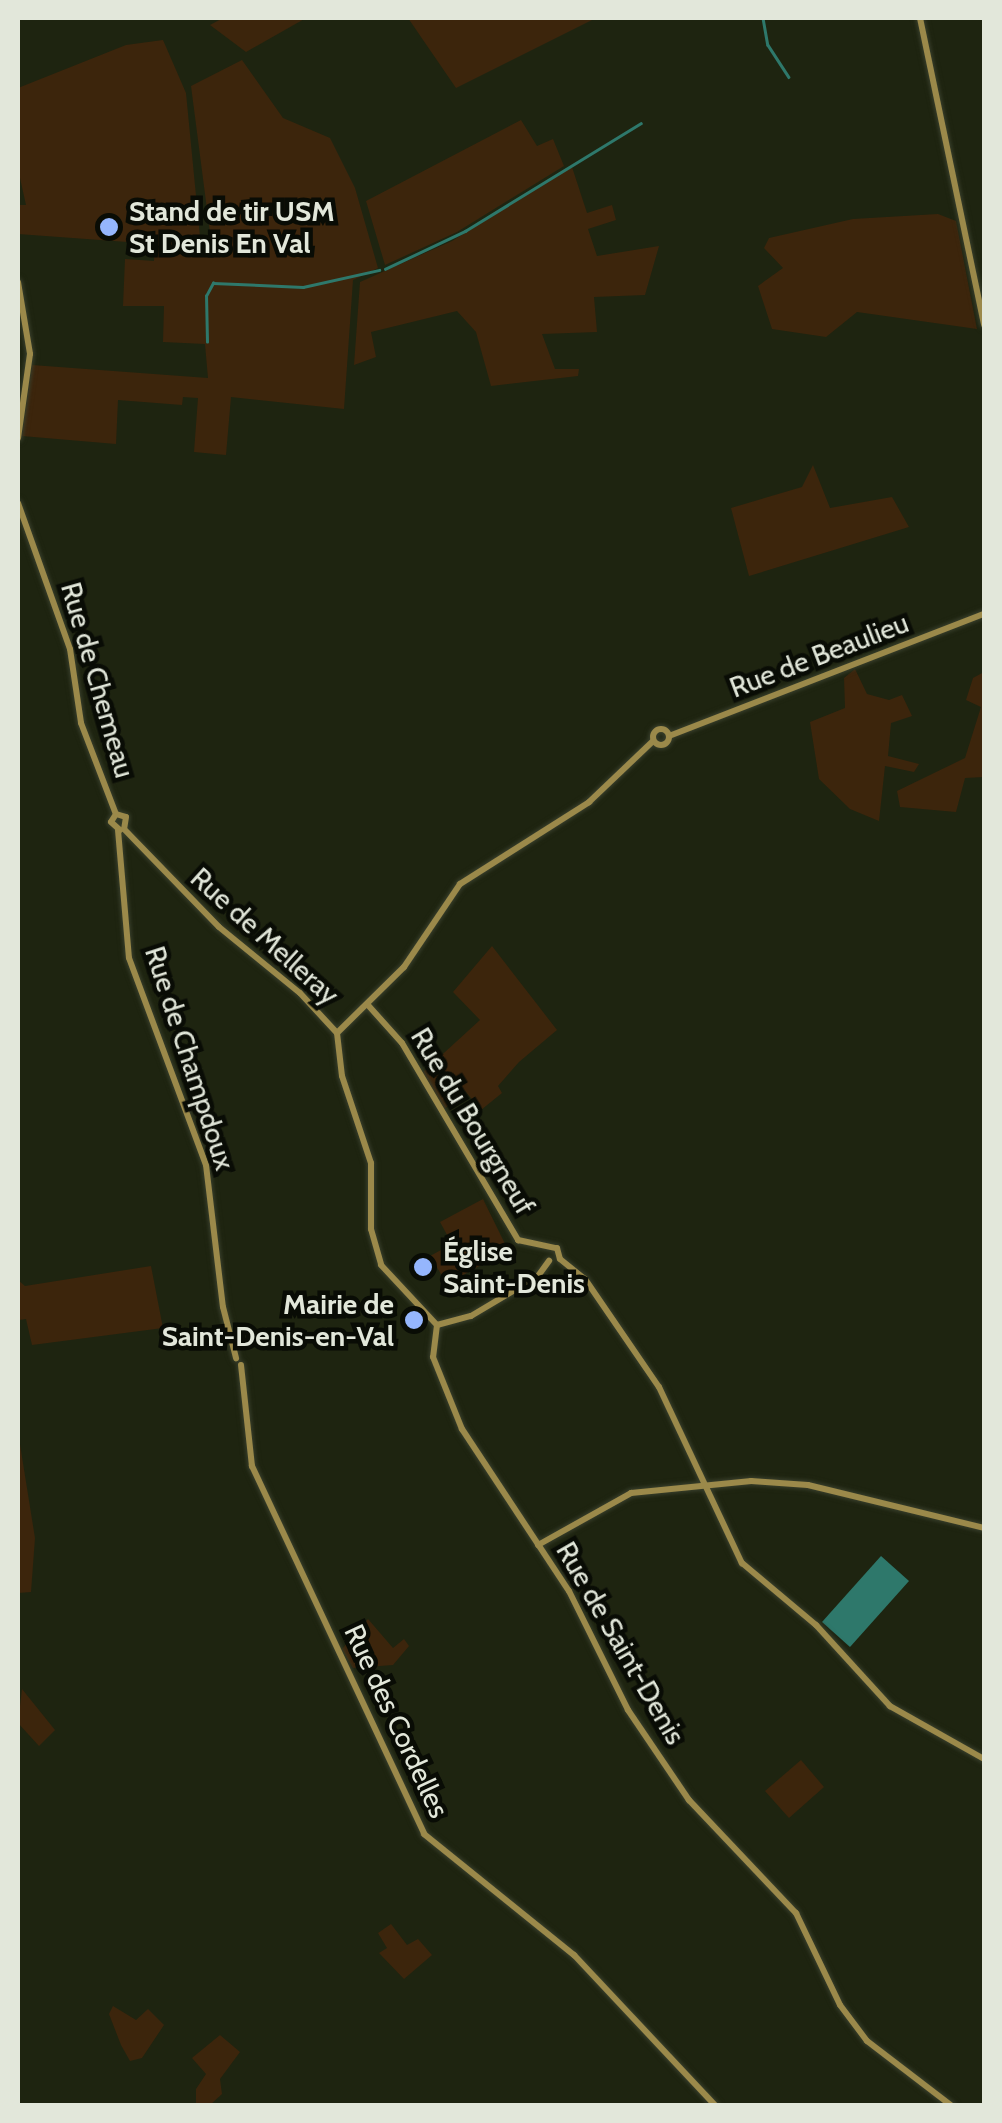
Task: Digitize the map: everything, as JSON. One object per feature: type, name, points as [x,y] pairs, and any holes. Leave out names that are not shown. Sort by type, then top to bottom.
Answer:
[{"type":"street","points":[[920,18],[984,324]]},
{"type":"street","points":[[18,282],[30,354],[18,438]]},
{"type":"street","name":"Rue de Chemeau","points":[[18,503],[70,649],[81,723],[116,814]]},
{"type":"street","name":"Rue de Beaulieu","points":[[367,1004],[404,966],[460,884],[589,802],[653,741],[658,730],[669,736],[984,614]]},
{"type":"street","points":[[116,814],[126,817],[121,830]]},
{"type":"street","name":"Rue de Champdoux","points":[[116,814],[111,822],[121,830],[130,958],[206,1165],[223,1307],[239,1362]]},
{"type":"street","name":"Rue de Melleray","points":[[121,830],[219,928],[300,993],[337,1034],[342,1076],[371,1164],[371,1229],[380,1265],[437,1325]]},
{"type":"street","points":[[337,1034],[367,1004]]},
{"type":"street","name":"Rue du Bourgneuf","points":[[367,1004],[402,1044],[518,1240],[548,1252],[557,1248],[560,1259]]},
{"type":"street","points":[[548,1252],[550,1261]]},
{"type":"street","points":[[437,1325],[471,1316],[538,1276],[550,1261],[560,1259],[584,1279],[659,1387],[742,1563],[816,1625],[890,1706],[984,1759]]},
{"type":"street","name":"Rue de Saint-Denis","points":[[437,1325],[433,1356],[462,1429],[580,1610],[628,1710],[690,1800],[796,1913],[847,2016],[884,2057],[924,2080],[952,2106]]},
{"type":"street","name":"Rue des Cordelles","points":[[239,1362],[252,1466],[424,1834],[574,1955],[716,2106]]},
{"type":"street","points":[[538,1546],[630,1493],[702,1485],[798,1483],[984,1528]]},
{"type":"shaded area","points":[[223,18],[306,18],[246,52],[210,25]]},
{"type":"shaded area","points":[[408,18],[596,18],[456,88]]},
{"type":"shaded area","points":[[163,40],[186,93],[201,247],[212,248],[191,86],[242,60],[283,118],[330,138],[355,188],[378,268],[353,280],[344,409],[231,397],[226,455],[194,452],[198,398],[183,397],[182,405],[118,400],[116,444],[22,436],[32,365],[208,378],[205,344],[163,342],[164,306],[123,306],[125,259],[154,261],[155,244],[18,234],[18,205],[26,205],[18,169],[18,88],[126,45]]},
{"type":"shaded area","points":[[521,120],[537,146],[553,139],[564,166],[457,232],[385,265],[366,201]]},
{"type":"shaded area","points":[[572,167],[587,213],[612,205],[616,220],[588,229],[597,256],[659,246],[645,295],[594,297],[597,332],[542,334],[555,369],[579,369],[578,376],[491,386],[476,332],[457,311],[371,332],[376,357],[354,365],[360,282],[452,241]]},
{"type":"shaded area","points":[[938,214],[956,221],[977,329],[857,312],[826,337],[772,329],[758,286],[783,268],[764,248],[769,238],[853,219]]},
{"type":"shaded area","points":[[813,465],[830,508],[892,497],[909,527],[749,576],[731,508],[802,487]]},
{"type":"shaded area","points":[[855,669],[867,694],[889,700],[902,695],[912,716],[891,723],[888,756],[919,764],[914,772],[885,766],[879,821],[850,809],[819,779],[810,722],[845,708],[844,678]]},
{"type":"shaded area","points":[[984,672],[984,777],[965,778],[956,812],[900,807],[897,791],[965,758],[981,707],[966,700],[973,678]]},
{"type":"shaded area","points":[[492,946],[557,1030],[519,1062],[498,1086],[502,1093],[481,1110],[465,1091],[442,1111],[422,1073],[480,1020],[453,992]]},
{"type":"shaded area","points":[[483,1199],[508,1250],[447,1284],[430,1256],[452,1244],[440,1222]]},
{"type":"shaded area","points":[[151,1266],[163,1328],[32,1345],[26,1319],[19,1320],[18,1280],[25,1286]]},
{"type":"shaded area","points":[[18,1432],[35,1538],[31,1592],[18,1593]]},
{"type":"shaded area","points":[[368,1619],[393,1648],[404,1639],[409,1646],[393,1665],[353,1668],[342,1649]]},
{"type":"shaded area","points":[[22,1689],[55,1730],[39,1746],[18,1723]]},
{"type":"shaded area","points":[[801,1760],[824,1787],[789,1818],[765,1791]]},
{"type":"shaded area","points":[[391,1924],[407,1945],[418,1939],[432,1955],[404,1979],[379,1953],[387,1948],[378,1933]]},
{"type":"shaded area","points":[[113,2006],[136,2020],[148,2009],[164,2025],[142,2058],[130,2061],[121,2045],[109,2014]]},
{"type":"shaded area","points":[[220,2035],[240,2052],[220,2079],[222,2094],[210,2105],[196,2105],[196,2089],[206,2074],[192,2058]]},
{"type":"water","points":[[881,1556],[909,1581],[850,1647],[822,1622]]},
{"type":"waterway","points":[[763,18],[768,45],[789,77]]},
{"type":"waterway","points":[[385,269],[465,231],[641,123]]},
{"type":"waterway","points":[[207,342],[206,296],[213,283],[303,287],[379,270]]},
{"type":"place","name":"Stand de tir USM St Denis En Val","points":[[109,227]]},
{"type":"place","name":"Église Saint-Denis","points":[[423,1267]]},
{"type":"place","name":"Mairie de Saint-Denis-en-Val","points":[[414,1320]]}]
